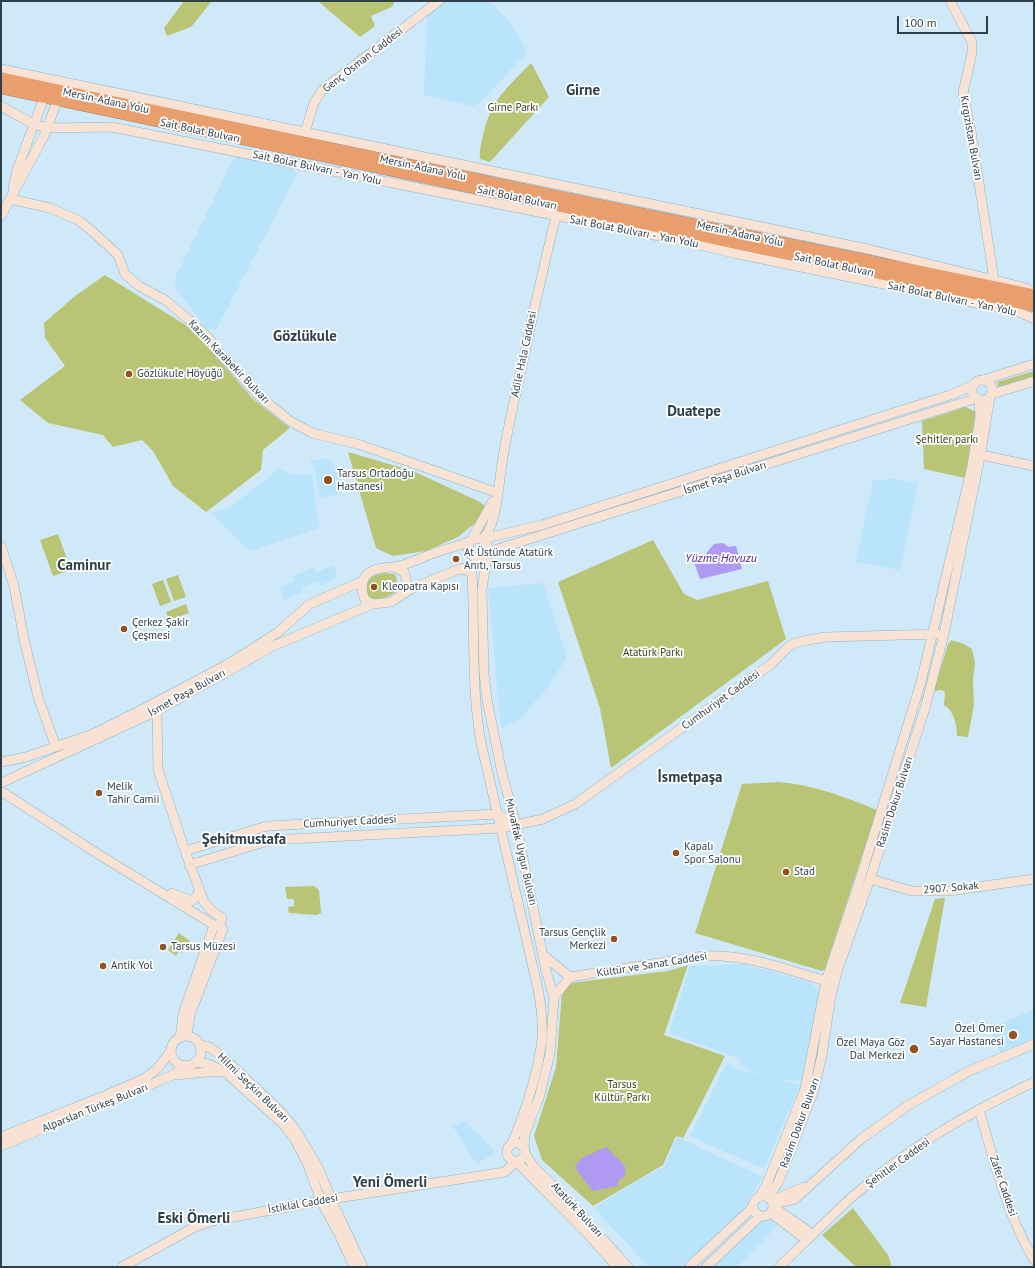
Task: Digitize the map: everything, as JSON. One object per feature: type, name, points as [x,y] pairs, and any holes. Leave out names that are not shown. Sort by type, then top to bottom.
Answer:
[{"type":"highway","name":"Mersin-Adana Yolu","points":[[1,78],[551,195],[1034,295]]},
{"type":"highway","points":[[1,88],[48,88]]},
{"type":"highway","name":"Sait Bolat Bulvarı","points":[[61,91],[1034,306]]},
{"type":"street","name":"Genç Osman Caddesi","points":[[305,132],[314,103],[322,90],[438,1]]},
{"type":"street","name":"Kırgızistan Bulvarı","points":[[950,1],[972,42],[972,53],[963,94],[971,132],[994,280]]},
{"type":"street","points":[[1,69],[48,88],[33,124],[17,170],[10,198]]},
{"type":"street","points":[[1,216],[48,128],[61,91],[305,132],[868,249],[994,280],[1034,292]]},
{"type":"street","name":"Sait Bolat Bulvarı - Yan Yolu","points":[[1,106],[33,124],[48,128],[112,127],[669,238],[1019,312],[1034,319]]},
{"type":"street","name":"Kazım Karabekir Bulvarı","points":[[10,198],[50,208],[78,220],[118,255],[125,274],[139,286],[165,300],[188,319],[209,338],[216,349],[259,396],[290,421],[312,433],[358,444],[498,493]]},
{"type":"street","name":"Adile Hala Caddesi","points":[[482,539],[487,535],[490,529],[498,493],[506,441],[556,216]]},
{"type":"street","points":[[752,1208],[755,1213],[760,1216],[767,1216],[769,1203],[769,1179],[805,1089],[826,981],[857,889],[921,682],[972,466],[980,417],[978,399],[972,391],[974,385],[983,380],[1034,364]]},
{"type":"street","points":[[983,380],[991,385],[991,395]]},
{"type":"street","points":[[978,399],[984,400],[991,395],[1034,381]]},
{"type":"street","name":"İsmet Paşa Bulvarı","points":[[156,707],[277,633],[310,604],[363,581],[370,572],[391,566],[402,565],[439,551],[469,543],[474,539],[482,539],[542,525],[912,408],[974,385]]},
{"type":"street","name":"Rasim Dokur Bulvarı","points":[[769,1203],[813,1093],[822,1055],[831,995],[926,705],[944,634],[981,455],[991,395]]},
{"type":"street","name":"İsmet Paşa Bulvarı","points":[[488,552],[978,399]]},
{"type":"street","points":[[981,455],[1034,466]]},
{"type":"street","name":"Adile Hala Caddesi","points":[[469,543],[498,493]]},
{"type":"street","points":[[469,543],[468,549],[471,555],[480,558],[488,552],[488,545],[482,539]]},
{"type":"street","points":[[1,546],[14,586],[24,639],[38,697],[56,747]]},
{"type":"street","name":"Muvaffak Uygur Bulvarı","points":[[488,552],[484,571],[482,608],[487,700],[502,773],[516,824],[543,955],[554,998],[550,1054],[539,1098],[525,1133],[525,1150]]},
{"type":"street","name":"Muvaffak Uygur Bulvarı","points":[[471,555],[473,677],[476,713],[538,989],[542,1013],[542,1038],[538,1062],[511,1145]]},
{"type":"street","points":[[391,566],[404,572],[407,579],[406,586],[402,594]]},
{"type":"street","name":"İsmet Paşa Bulvarı","points":[[1,783],[156,707],[273,646],[373,604],[386,604],[398,599],[402,594],[411,589],[459,569],[472,571]]},
{"type":"street","points":[[363,581],[362,589],[365,600],[373,604]]},
{"type":"street","name":"Cumhuriyet Caddesi","points":[[189,865],[271,840],[501,828],[543,819],[575,804],[770,665],[788,647],[795,643],[826,637],[944,634]]},
{"type":"street","points":[[1,762],[26,757],[93,734],[156,707],[158,770],[189,865],[204,902],[218,924],[223,929],[183,1037],[173,1045],[172,1055],[178,1063],[191,1064],[200,1055],[200,1045],[192,1037],[183,1037]]},
{"type":"street","points":[[1,791],[142,881],[218,924]]},
{"type":"street","points":[[498,814],[516,824]]},
{"type":"street","name":"Cumhuriyet Caddesi","points":[[185,851],[267,826],[498,814]]},
{"type":"street","points":[[307,824],[311,838]]},
{"type":"street","name":"2907. Sokak","points":[[870,879],[912,891],[949,891],[1034,879]]},
{"type":"street","points":[[142,881],[191,901],[198,895],[199,888]]},
{"type":"street","points":[[543,955],[570,977],[554,998]]},
{"type":"street","name":"Kültür ve Sanat Caddesi","points":[[570,977],[717,955],[739,957],[826,981]]},
{"type":"street","points":[[689,1267],[752,1208],[753,1202],[769,1203],[795,1199],[815,1182],[830,1165],[861,1139],[907,1106],[970,1071],[1034,1044]]},
{"type":"street","name":"Hilmi Seçkin Bulvarı","points":[[200,1045],[209,1047],[224,1058],[282,1113],[306,1145],[318,1167],[331,1199],[364,1267]]},
{"type":"street","name":"Alparslan Türkeş Bulvarı","points":[[1,1137],[145,1078],[157,1070],[172,1051]]},
{"type":"street","name":"Hilmi Seçkin Bulvarı","points":[[191,1064],[209,1064],[225,1072],[282,1124],[294,1138],[308,1165],[321,1201],[338,1232],[354,1267]]},
{"type":"street","name":"Alparslan Türkeş Bulvarı","points":[[1,1146],[171,1076],[191,1064]]},
{"type":"street","points":[[171,1076],[208,1072],[225,1072]]},
{"type":"street","name":"Şehitler Caddesi","points":[[779,1267],[852,1197],[889,1167],[979,1109],[1034,1082]]},
{"type":"street","name":"Zafer Caddesi","points":[[979,1109],[999,1176],[1025,1245],[1034,1260]]},
{"type":"street","points":[[516,1143],[525,1150],[522,1160],[516,1162],[510,1159],[507,1153],[511,1145],[516,1143]]},
{"type":"street","name":"Atatürk Bulvarı","points":[[525,1150],[533,1166],[566,1198],[628,1267]]},
{"type":"street","name":"Atatürk Bulvarı","points":[[516,1162],[587,1233],[617,1267]]},
{"type":"street","name":"İstiklal Caddesi","points":[[122,1267],[201,1225],[239,1215],[505,1172],[516,1162]]},
{"type":"street","points":[[769,1203],[807,1230],[810,1237]]},
{"type":"street","points":[[706,1267],[760,1216]]},
{"type":"shaded area","points":[[447,1],[489,1],[509,21],[523,43],[526,53],[483,100],[473,106],[424,95],[427,16]]},
{"type":"shaded area","points":[[237,156],[293,168],[297,174],[216,330],[208,330],[174,287],[176,276],[232,162]]},
{"type":"shaded area","name":"Tarsus Ortadoğu Hastanesi","points":[[330,459],[346,492],[320,498],[314,467],[309,460]]},
{"type":"shaded area","points":[[279,469],[294,474],[312,474],[319,528],[250,551],[211,513],[232,506]]},
{"type":"shaded area","points":[[898,479],[918,484],[900,570],[856,562],[873,480]]},
{"type":"shaded area","points":[[333,565],[338,578],[320,585],[318,581],[301,588],[303,592],[284,600],[279,587],[295,581],[293,576],[313,568],[315,573]]},
{"type":"shaded area","points":[[543,583],[567,657],[547,688],[520,719],[501,728],[488,588]]},
{"type":"shaded area","points":[[744,964],[809,982],[820,991],[801,1081],[778,1079],[800,1085],[764,1169],[690,1136],[727,1062],[742,1071],[765,1076],[746,1070],[738,1058],[669,1033],[690,966]]},
{"type":"shaded area","name":"Özel Ömer Sayar Hastanesi","points":[[1034,1009],[1034,1041],[1001,1053],[989,1029]]},
{"type":"shaded area","points":[[464,1121],[484,1139],[495,1153],[477,1164],[453,1127]]},
{"type":"shaded area","points":[[677,1137],[763,1177],[740,1214],[680,1267],[649,1267],[594,1208],[638,1180],[664,1167]]},
{"type":"shaded area","points":[[767,1216],[778,1225],[737,1267],[713,1267]]},
{"type":"green space","points":[[184,1],[212,1],[191,27],[167,36],[164,28]]},
{"type":"green space","points":[[318,1],[395,1],[392,7],[371,16],[375,26],[360,37]]},
{"type":"green space","name":"Girne Parkı","points":[[530,64],[532,64],[549,97],[490,162],[480,159],[480,150],[486,123],[490,113],[500,96]]},
{"type":"green space","points":[[105,275],[192,329],[253,399],[290,428],[263,450],[261,470],[206,512],[173,486],[153,451],[142,440],[113,447],[103,435],[48,423],[20,400],[65,366],[45,338],[44,323],[75,296]]},
{"type":"green space","points":[[1034,371],[1034,377],[998,387],[997,382]]},
{"type":"green space","name":"Şehitler parkı","points":[[966,407],[976,412],[965,478],[924,469],[922,421]]},
{"type":"green space","points":[[348,452],[413,471],[480,502],[486,507],[474,524],[458,537],[426,551],[393,556],[376,548]]},
{"type":"green space","points":[[58,534],[71,570],[53,576],[40,540]]},
{"type":"green space","name":"Atatürk Parkı","points":[[653,540],[684,594],[697,600],[768,581],[786,639],[611,768],[600,708],[558,582]]},
{"type":"green space","points":[[383,573],[395,574],[399,588],[393,594],[385,598],[368,598],[365,583],[371,577]]},
{"type":"green space","points":[[178,575],[186,597],[174,601],[166,579]]},
{"type":"green space","points":[[163,580],[171,602],[160,606],[152,584]]},
{"type":"green space","points":[[186,604],[189,613],[169,620],[166,612]]},
{"type":"green space","points":[[951,640],[964,644],[972,649],[975,663],[973,680],[974,705],[968,737],[957,736],[953,715],[944,705],[945,692],[941,690],[934,691],[948,644]]},
{"type":"green space","name":"Stad","points":[[779,782],[817,789],[841,796],[877,810],[825,969],[822,971],[695,933],[742,784]]},
{"type":"green space","points":[[314,886],[319,890],[321,913],[317,915],[289,913],[288,907],[294,906],[294,899],[287,899],[285,887]]},
{"type":"green space","points":[[945,898],[926,1007],[900,1003],[935,899]]},
{"type":"green space","points":[[179,933],[190,941],[182,953],[179,951],[176,956],[168,950]]},
{"type":"green space","name":"Tarsus Kültür Parkı","points":[[688,965],[664,1035],[725,1056],[683,1138],[676,1136],[663,1165],[593,1206],[542,1160],[534,1136],[556,1067],[562,992],[570,983],[668,971]]},
{"type":"green space","points":[[853,1208],[888,1255],[892,1267],[856,1267],[822,1235]]},
{"type":"water","name":"Yüzme Havuzu","points":[[723,543],[729,547],[736,546],[742,569],[700,579],[693,559],[704,556],[714,544]]},
{"type":"water","points":[[606,1147],[625,1166],[625,1176],[618,1181],[618,1186],[592,1191],[575,1166],[582,1158]]},
{"type":"place","name":"Gözlükule Höyüğü","points":[[129,374]]},
{"type":"place","name":"Tarsus Ortadoğu Hastanesi","points":[[328,480]]},
{"type":"place","name":"At Üstünde Atatürk Anıtı, Tarsus","points":[[456,559]]},
{"type":"place","name":"Kleopatra Kapısı","points":[[374,587]]},
{"type":"place","name":"Çerkez Şakir Çeşmesi","points":[[124,629]]},
{"type":"place","name":"Melik Tahir Camii","points":[[99,793]]},
{"type":"place","name":"Kapalı Spor Salonu","points":[[676,853]]},
{"type":"place","name":"Stad","points":[[786,872]]},
{"type":"place","name":"Tarsus Gençlik Merkezi","points":[[614,939]]},
{"type":"place","name":"Tarsus Müzesi","points":[[163,947]]},
{"type":"place","name":"Antik Yol","points":[[103,966]]},
{"type":"place","name":"Özel Ömer Sayar Hastanesi","points":[[1013,1035]]},
{"type":"place","name":"Özel Maya Göz Dal Merkezi","points":[[914,1049]]},
{"type":"district","name":"Girne","points":[[583,91]]},
{"type":"district","name":"Gözlükule","points":[[305,337]]},
{"type":"district","name":"Duatepe","points":[[694,412]]},
{"type":"district","name":"Caminur","points":[[84,566]]},
{"type":"district","name":"İsmetpaşa","points":[[690,778]]},
{"type":"district","name":"Şehitmustafa","points":[[244,840]]},
{"type":"district","name":"Yeni Ömerli","points":[[390,1183]]},
{"type":"district","name":"Eski Ömerli","points":[[194,1219]]}]
